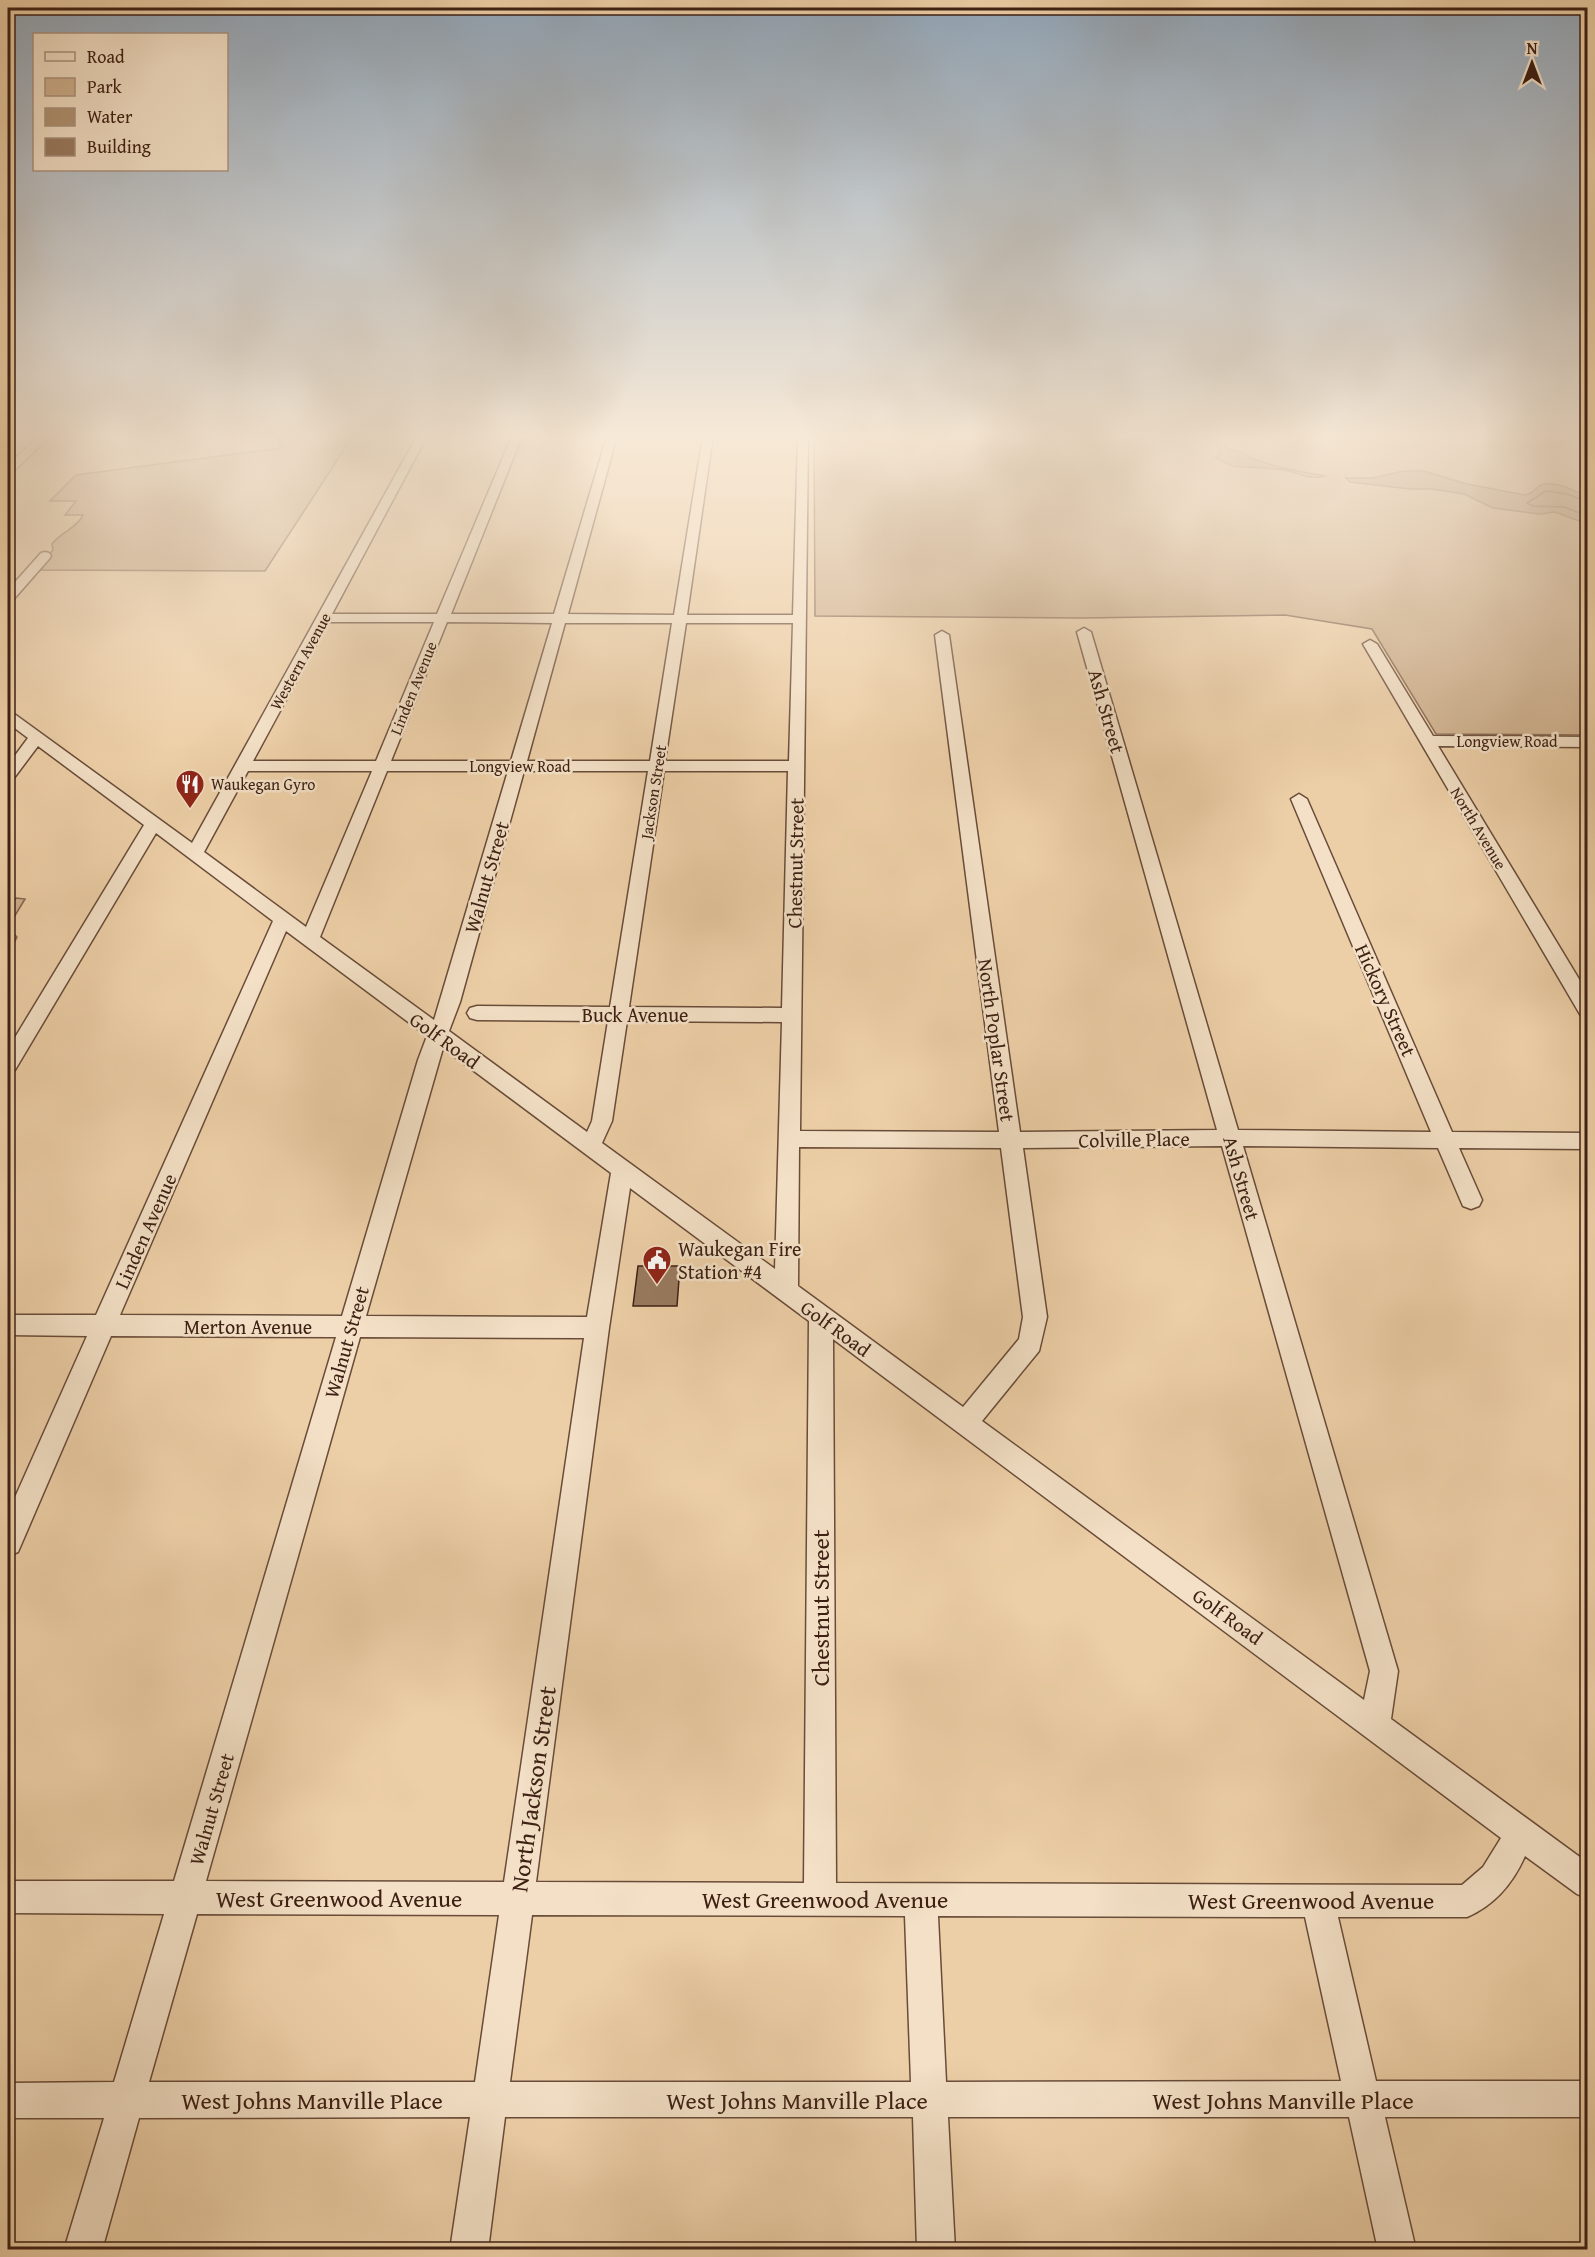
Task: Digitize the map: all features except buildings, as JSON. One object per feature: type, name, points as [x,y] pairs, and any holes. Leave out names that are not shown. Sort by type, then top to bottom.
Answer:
[{"type":"street","name":"Western Avenue","points":[[194,855],[365,541]]},
{"type":"street","name":"Linden Avenue","points":[[309,940],[474,541]]},
{"type":"street","name":"Walnut Street","points":[[83,2250],[428,1060],[450,1002],[582,541]]},
{"type":"street","name":"Jackson Street","points":[[590,1147],[602,1121],[692,541]]},
{"type":"street","name":"Chestnut Street","points":[[786,1291],[801,541]]},
{"type":"street","points":[[8,597],[45,556]]},
{"type":"street","points":[[323,618],[799,619]]},
{"type":"street","name":"Ash Street","points":[[1084,632],[1384,1671],[1375,1725]]},
{"type":"street","name":"North Poplar Street","points":[[942,635],[1035,1317],[1030,1343],[965,1423]]},
{"type":"street","name":"North Avenue","points":[[1370,644],[1587,1011]]},
{"type":"street","name":"Golf Road","points":[[8,716],[1520,1832]]},
{"type":"street","points":[[8,775],[36,738]]},
{"type":"street","name":"Longview Road","points":[[1427,741],[1587,742]]},
{"type":"street","name":"Longview Road","points":[[242,766],[797,766]]},
{"type":"street","name":"Hickory Street","points":[[1299,799],[1471,1200]]},
{"type":"street","points":[[8,1065],[153,824]]},
{"type":"street","name":"Linden Avenue","points":[[8,1543],[282,920]]},
{"type":"street","name":"Buck Avenue","points":[[477,1013],[792,1015]]},
{"type":"street","name":"Colville Place","points":[[789,1139],[1231,1138],[1587,1141]]},
{"type":"street","points":[[597,1328],[622,1170]]},
{"type":"street","name":"Chestnut Street","points":[[820,1899],[821,1317]]},
{"type":"street","name":"Merton Avenue","points":[[8,1325],[597,1328]]},
{"type":"street","name":"North Jackson Street","points":[[469,2250],[597,1328]]},
{"type":"street","points":[[1520,1832],[1587,1883]]},
{"type":"street","name":"West Greenwood Avenue","points":[[8,1897],[1467,1901],[1491,1884],[1506,1865],[1520,1832]]},
{"type":"street","points":[[921,1900],[936,2250]]},
{"type":"street","points":[[1318,1900],[1397,2250]]},
{"type":"street","name":"West Johns Manville Place","points":[[8,2100],[1587,2099]]},
{"type":"green space","points":[[55,541],[284,541],[265,571],[36,570],[53,550],[52,544]]},
{"type":"green space","points":[[815,541],[1587,541],[1587,735],[1436,734],[1372,629],[1285,615],[1082,618],[815,616]]},
{"type":"green space","points":[[16,898],[25,899],[8,927],[8,908]]},
{"type":"green space","points":[[8,927],[17,937],[8,955]]},
{"type":"place","name":"Waukegan Gyro","points":[[190,810]]},
{"type":"place","name":"Waukegan Fire Station #4","points":[[657,1286]]}]
